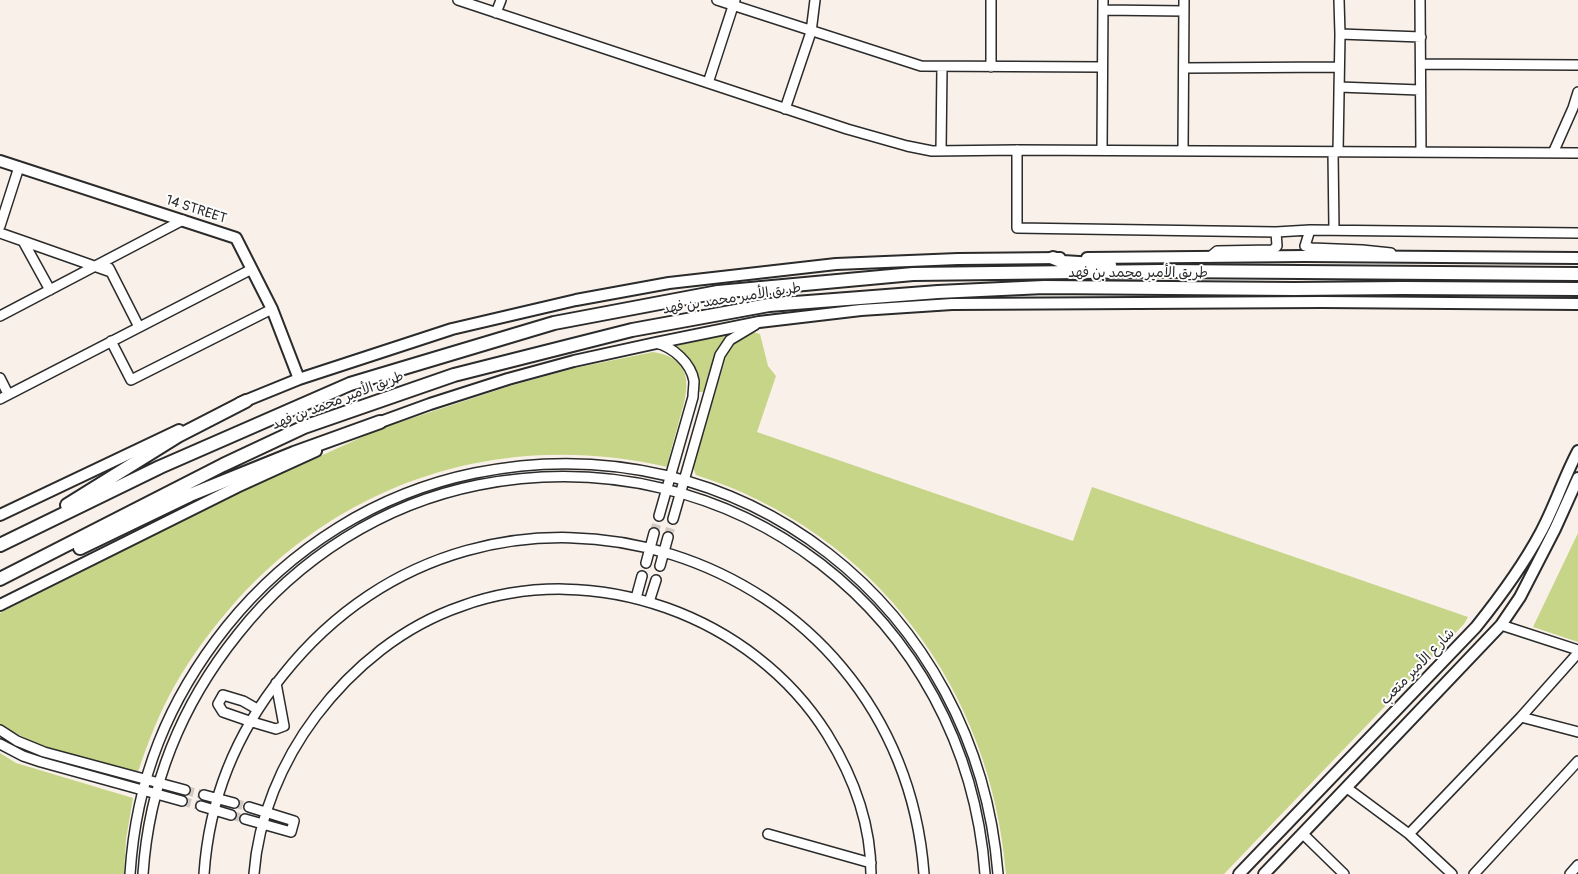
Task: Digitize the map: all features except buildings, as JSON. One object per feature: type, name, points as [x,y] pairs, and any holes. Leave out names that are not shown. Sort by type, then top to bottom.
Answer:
[{"type":"highway","points":[[1053,258],[1063,262],[1130,266],[1144,271]]},
{"type":"highway","name":"طريق الأمير محمد بن فهد","points":[[0,545],[160,467],[350,384],[554,323],[718,292],[913,274],[1144,271],[1578,274]]},
{"type":"highway","name":"طريق الأمير محمد بن فهد","points":[[0,581],[223,465],[304,427],[454,375],[632,330],[769,305],[938,292],[1044,287],[1294,289],[1578,288]]},
{"type":"highway","points":[[12,539],[178,436],[246,401]]},
{"type":"highway","points":[[0,581],[79,548],[190,495],[294,453],[380,422]]},
{"type":"main road","name":"14 STREET","points":[[0,161],[236,238],[272,309],[299,379]]},
{"type":"main road","points":[[0,515],[161,438],[299,379],[452,329],[576,300],[669,283],[836,264],[958,259],[1210,257],[1578,258]]},
{"type":"main road","points":[[0,605],[236,487],[380,422],[508,379],[574,361],[759,322],[862,310],[952,304],[1322,302],[1578,304]]},
{"type":"main road","points":[[1552,304],[1578,310]]},
{"type":"main road","name":"شارع الأمير متعب","points":[[1239,874],[1476,627],[1495,604],[1542,532],[1578,451]]},
{"type":"main road","points":[[1555,529],[1551,530],[1549,525],[1570,478],[1569,468]]},
{"type":"main road","points":[[1264,874],[1501,625],[1520,597],[1555,529],[1578,478]]},
{"type":"main road","points":[[1303,834],[1266,866],[1259,868],[1258,864],[1261,858],[1328,781]]},
{"type":"street","points":[[458,0],[785,108],[886,140],[932,151],[1183,150],[1578,153]]},
{"type":"street","points":[[496,13],[501,0]]},
{"type":"street","points":[[717,0],[734,3],[811,32],[921,66],[1102,67]]},
{"type":"street","points":[[785,108],[811,32],[815,0]]},
{"type":"street","points":[[991,0],[991,67]]},
{"type":"street","points":[[1102,150],[1103,0]]},
{"type":"street","points":[[1183,150],[1184,0]]},
{"type":"street","points":[[1334,230],[1335,152],[1339,87],[1339,0]]},
{"type":"street","points":[[1420,0],[1422,64],[1420,90],[1421,152]]},
{"type":"street","points":[[708,83],[734,3]]},
{"type":"street","points":[[1103,10],[1184,11]]},
{"type":"street","points":[[1340,34],[1421,37]]},
{"type":"street","points":[[1422,64],[1578,65]]},
{"type":"street","points":[[941,151],[942,67]]},
{"type":"street","points":[[1185,68],[1339,67]]},
{"type":"street","points":[[1339,87],[1420,90]]},
{"type":"street","points":[[1553,153],[1578,92]]},
{"type":"street","points":[[1017,150],[1017,228],[1276,232],[1310,230],[1578,232]]},
{"type":"street","points":[[0,226],[19,168]]},
{"type":"street","points":[[0,316],[183,220]]},
{"type":"street","points":[[1310,230],[1305,246],[1311,248],[1362,250],[1408,257]]},
{"type":"street","points":[[1210,257],[1217,251],[1274,250],[1277,246],[1276,232]]},
{"type":"street","points":[[0,233],[111,272]]},
{"type":"street","points":[[23,241],[50,290]]},
{"type":"street","points":[[106,261],[139,327]]},
{"type":"street","points":[[0,378],[4,397],[252,269]]},
{"type":"street","points":[[111,341],[131,380],[272,309]]},
{"type":"street","points":[[673,520],[720,355],[730,340],[759,322]]},
{"type":"street","points":[[656,343],[669,347],[685,363],[691,370],[694,382],[693,397],[659,516]]},
{"type":"street","points":[[130,874],[133,838],[143,791],[158,743],[170,716],[195,668],[210,647],[263,586],[333,529],[377,506],[420,488],[464,475],[512,466],[553,463],[602,465],[644,471],[710,488],[773,517],[818,546],[868,588],[912,639],[939,680],[960,720],[980,773],[992,820],[998,874]]},
{"type":"street","points":[[143,874],[146,840],[155,795],[170,747],[181,721],[202,683],[221,655],[244,626],[272,596],[340,540],[383,517],[424,500],[467,488],[514,479],[554,476],[601,478],[642,484],[706,500],[767,528],[813,558],[848,587],[865,603],[902,647],[928,686],[948,726],[965,769],[979,822],[985,874]]},
{"type":"street","points":[[646,563],[654,533]]},
{"type":"street","points":[[204,874],[206,849],[226,769],[257,709],[310,643],[355,604],[391,581],[445,557],[501,543],[555,537],[595,539],[650,548],[685,558],[711,569],[757,594],[808,633],[835,660],[862,696],[893,751],[907,788],[914,814],[919,834],[924,874]]},
{"type":"street","points":[[660,566],[668,537]]},
{"type":"street","points":[[636,598],[642,576]]},
{"type":"street","points":[[650,602],[656,580]]},
{"type":"street","points":[[254,874],[267,813],[275,788],[290,756],[300,738],[328,699],[357,669],[415,628],[461,606],[491,597],[526,591],[581,590],[636,598],[689,616],[729,638],[774,671],[816,718],[848,773],[865,826],[872,874]]},
{"type":"street","points":[[1409,834],[1522,716],[1578,652],[1501,625]]},
{"type":"street","points":[[257,709],[243,701],[223,695],[218,704],[223,712],[249,722],[276,729],[284,726],[276,683]]},
{"type":"street","points":[[1522,716],[1578,732]]},
{"type":"street","points":[[0,730],[17,741],[44,752],[186,790]]},
{"type":"street","points":[[0,744],[23,756],[41,762],[182,801]]},
{"type":"street","points":[[41,762],[44,752]]},
{"type":"street","points":[[1474,874],[1578,761]]},
{"type":"street","points":[[1347,788],[1409,834],[1452,874]]},
{"type":"street","points":[[204,795],[234,803]]},
{"type":"street","points":[[201,806],[231,815]]},
{"type":"street","points":[[245,819],[292,832],[294,821],[249,807]]},
{"type":"street","points":[[768,834],[871,863]]},
{"type":"street","points":[[1303,834],[1344,874]]},
{"type":"street","points":[[1570,874],[1578,865]]},
{"type":"green space","points":[[753,332],[760,334],[768,366],[776,376],[757,432],[1073,541],[1092,487],[1468,617],[1464,624],[1224,874],[1006,874],[996,806],[976,742],[949,681],[912,626],[869,578],[818,535],[760,501],[696,475],[693,468],[728,350],[733,343]]},
{"type":"green space","points":[[729,334],[719,347],[703,392],[699,392],[698,378],[694,366],[676,346]]},
{"type":"green space","points":[[653,352],[668,356],[678,362],[686,380],[684,402],[667,467],[607,457],[548,455],[489,461],[433,474],[379,495],[328,523],[281,558],[237,600],[212,630],[169,696],[154,728],[138,772],[67,754],[33,742],[0,724],[0,613],[239,493],[382,428],[510,386],[575,368]]},
{"type":"green space","points":[[1578,533],[1578,642],[1533,627]]},
{"type":"green space","points":[[0,753],[16,763],[133,798],[126,839],[124,874],[0,874]]},
{"type":"tunnel","points":[[654,533],[659,516]]},
{"type":"tunnel","points":[[668,537],[673,519]]},
{"type":"tunnel","points":[[185,790],[204,795]]},
{"type":"tunnel","points":[[182,801],[201,806]]},
{"type":"tunnel","points":[[234,803],[249,807]]},
{"type":"tunnel","points":[[231,815],[245,819]]}]
